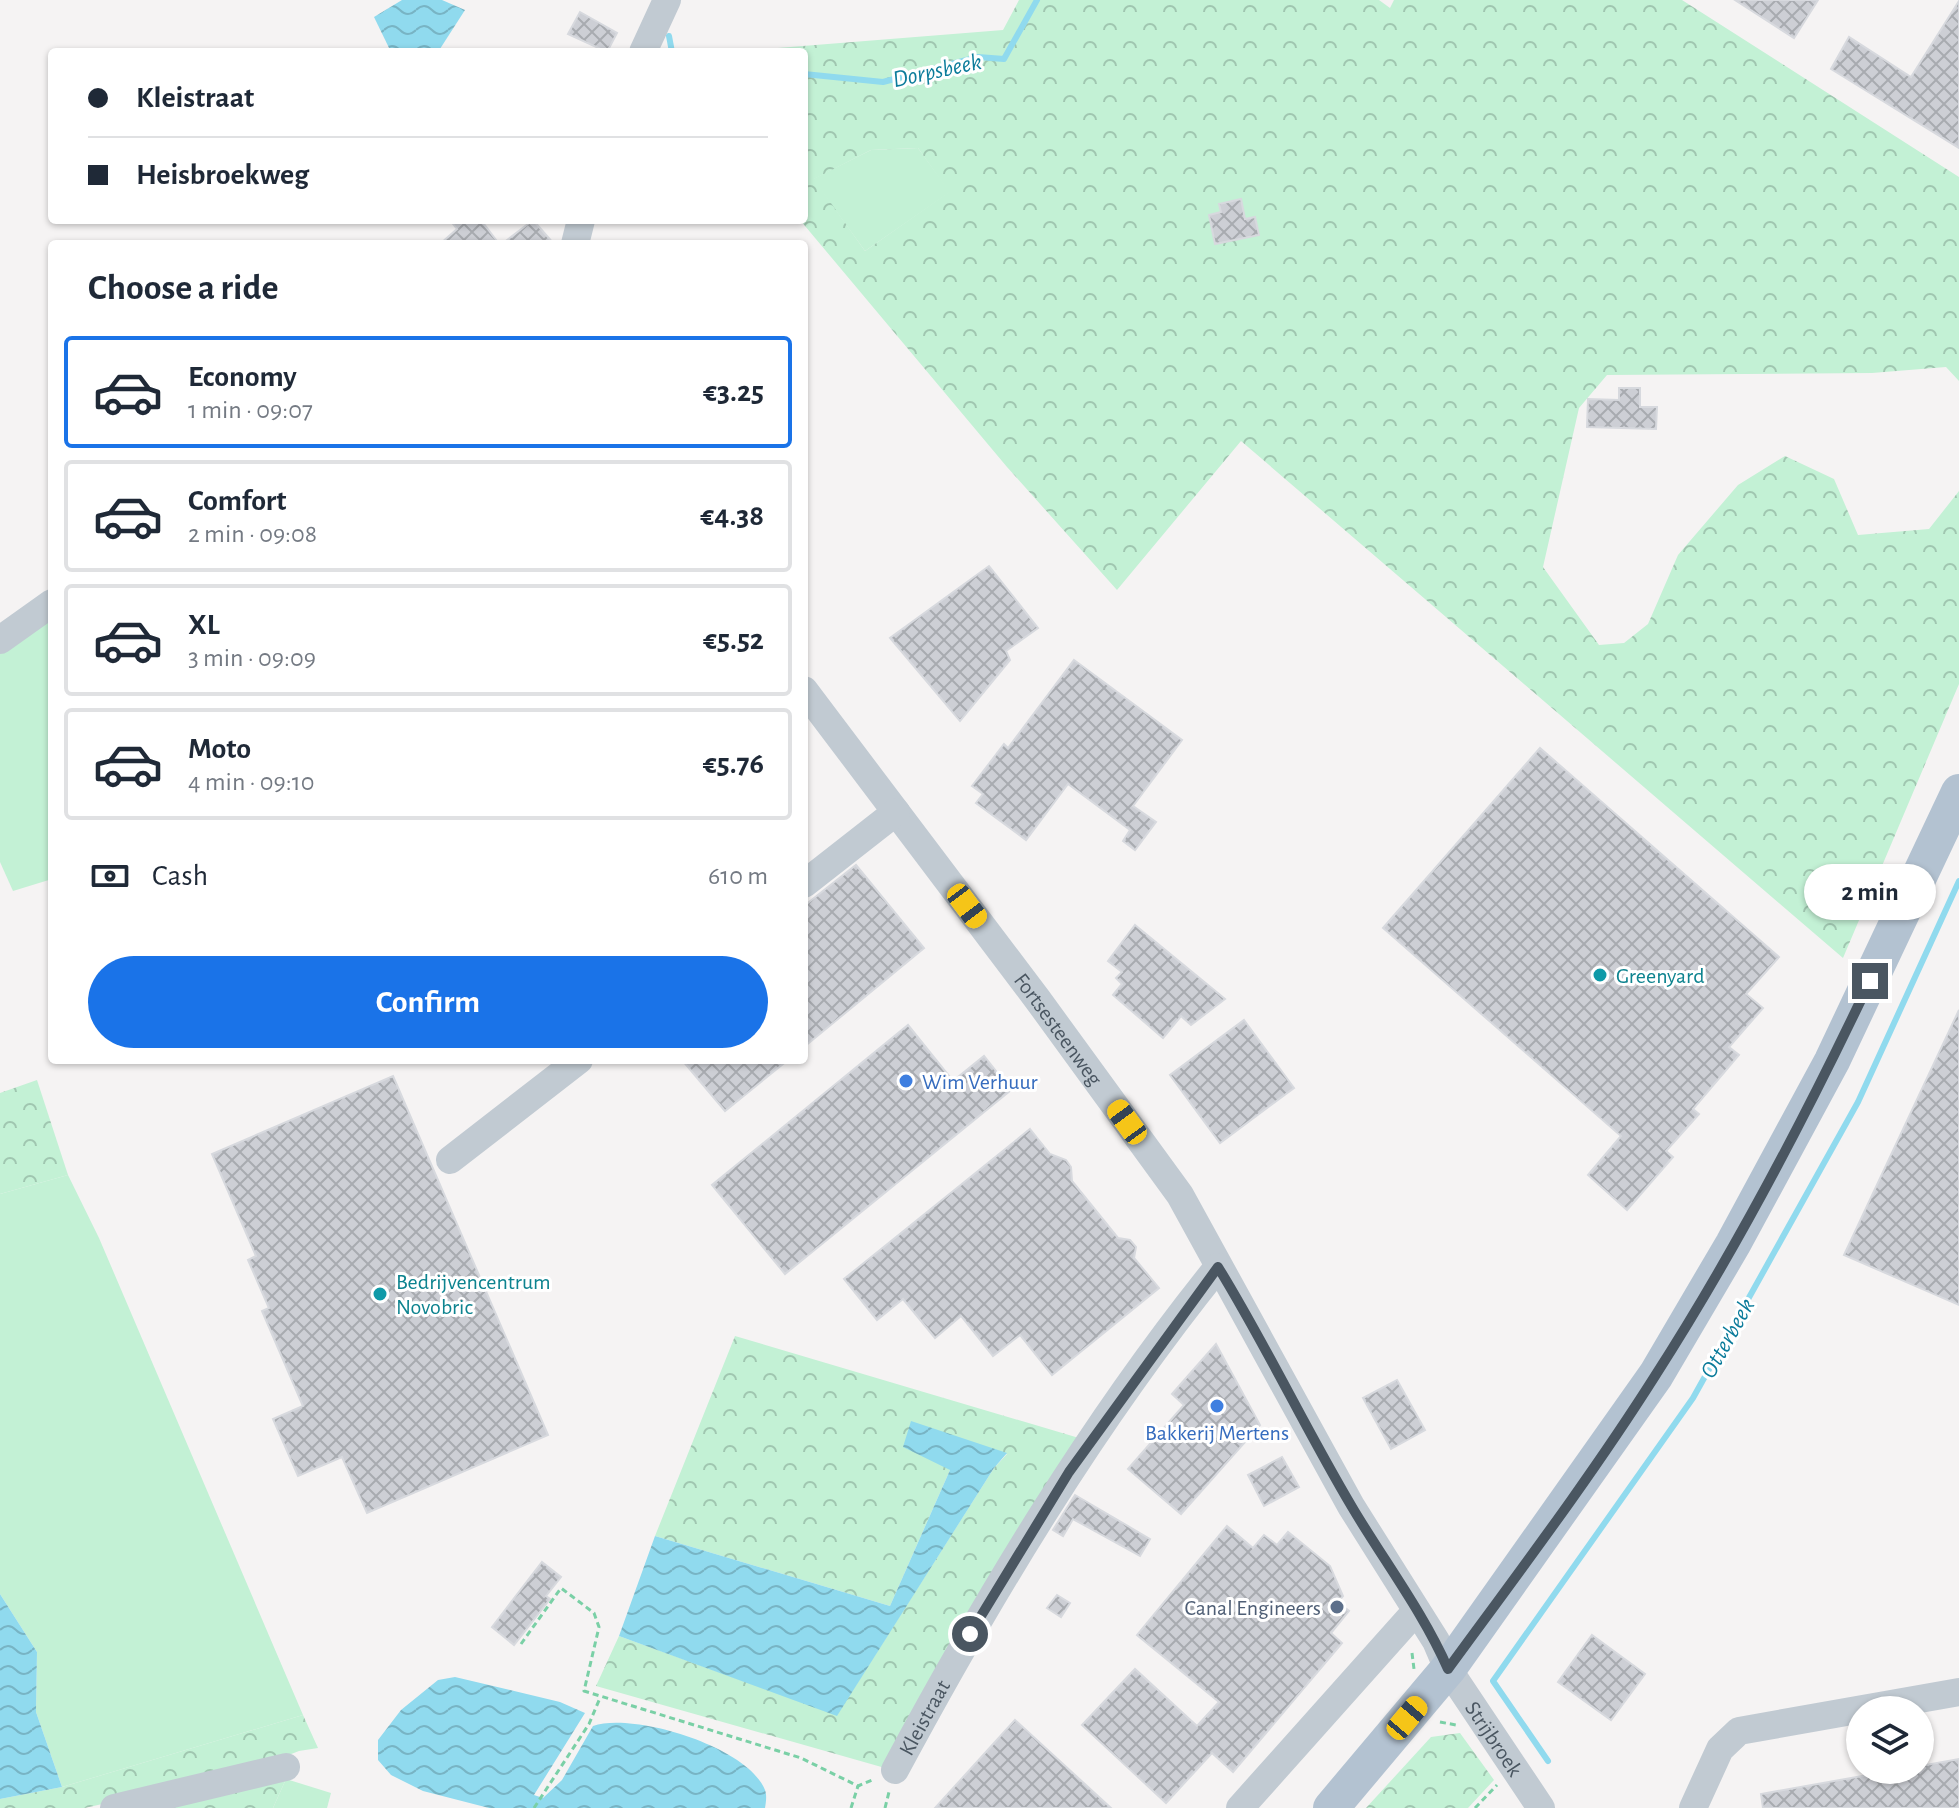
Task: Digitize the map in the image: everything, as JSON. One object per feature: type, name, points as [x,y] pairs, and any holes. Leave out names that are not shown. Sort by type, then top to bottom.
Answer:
[{"type":"main road","points":[[1331,1808],[1448,1669],[1647,1388],[1733,1244],[1832,1061],[1959,792]]},
{"type":"street","points":[[645,48],[667,0]]},
{"type":"street","points":[[0,640],[48,606]]},
{"type":"street","name":"Fortsesteenweg","points":[[808,695],[1180,1195],[1218,1267],[1257,1330],[1351,1506],[1448,1669]]},
{"type":"street","points":[[808,881],[896,812]]},
{"type":"street","points":[[450,1160],[574,1064]]},
{"type":"street","name":"Kleistraat","points":[[895,1770],[954,1661],[1069,1472],[1218,1267]]},
{"type":"street","points":[[1240,1808],[1416,1611]]},
{"type":"street","name":"Strijbroek","points":[[1448,1669],[1541,1808]]},
{"type":"street","points":[[1693,1808],[1720,1749],[1739,1731],[1959,1692]]},
{"type":"street","points":[[114,1808],[286,1767]]},
{"type":"path","points":[[521,1644],[561,1588],[594,1613],[599,1627],[584,1691],[801,1758],[858,1786],[851,1808]]},
{"type":"path","points":[[534,1808],[589,1724],[600,1698]]},
{"type":"path","points":[[1475,1808],[1500,1782]]},
{"type":"green space","points":[[1019,0],[1379,0],[1390,8],[1394,0],[1682,0],[1959,177],[1959,381],[1946,367],[1872,373],[1607,375],[1579,408],[1543,567],[1599,645],[1624,643],[1648,624],[1678,555],[1738,485],[1785,456],[1834,479],[1858,535],[1929,529],[1959,491],[1959,684],[1843,958],[1241,441],[1117,590],[1007,467],[803,224],[808,224],[808,48],[776,48],[1003,30]],"holes":[[[918,148],[949,192],[865,251],[814,179],[871,150]]]},
{"type":"green space","points":[[918,148],[950,192],[865,251],[813,179],[871,150]]},
{"type":"green space","points":[[48,620],[48,880],[13,891],[0,862],[0,654]]},
{"type":"green space","points":[[37,1080],[68,1175],[0,1194],[0,1093]]},
{"type":"green space","points":[[68,1175],[99,1238],[303,1715],[62,1787],[36,1712],[37,1652],[0,1594],[0,1194]]},
{"type":"green space","points":[[735,1336],[1079,1438],[885,1768],[596,1686],[619,1636],[837,1715],[994,1468],[1007,1454],[911,1422],[950,1470],[890,1606],[655,1536]]},
{"type":"green space","points":[[303,1715],[318,1748],[299,1751],[253,1769],[85,1808],[0,1808],[0,1799],[62,1787]]},
{"type":"green space","points":[[1460,1733],[1494,1780],[1468,1808],[1366,1808],[1431,1737]]},
{"type":"green space","points":[[286,1779],[331,1793],[327,1808],[273,1808]]},
{"type":"green space","points":[[286,1779],[273,1808],[163,1808]]},
{"type":"water","points":[[402,0],[442,0],[465,10],[441,48],[389,48],[374,17]]},
{"type":"water","points":[[911,1421],[1007,1453],[994,1468],[837,1716],[619,1636],[655,1536],[890,1606],[950,1470],[903,1447]]},
{"type":"water","points":[[0,1594],[37,1652],[36,1712],[62,1787],[0,1799]]},
{"type":"water","points":[[455,1677],[560,1702],[585,1713],[534,1795],[543,1798],[562,1780],[593,1726],[635,1724],[688,1737],[737,1760],[754,1774],[765,1790],[765,1808],[489,1808],[423,1791],[391,1775],[378,1760],[378,1740],[401,1710],[438,1680]]},
{"type":"building","points":[[1735,0],[1818,0],[1794,38]]},
{"type":"building","points":[[1959,1],[1959,148],[1831,69],[1849,37],[1911,77]]},
{"type":"building","points":[[580,12],[617,33],[609,48],[598,48],[568,34]]},
{"type":"building","points":[[1241,199],[1245,219],[1255,217],[1259,235],[1215,244],[1209,215],[1221,212],[1219,204]]},
{"type":"building","points":[[453,224],[484,224],[496,240],[445,240],[457,229]]},
{"type":"building","points":[[528,224],[536,224],[550,240],[507,240]]},
{"type":"building","points":[[1619,388],[1640,388],[1640,407],[1657,407],[1656,429],[1587,427],[1588,399],[1619,400]]},
{"type":"building","points":[[989,566],[1038,628],[1006,651],[1010,660],[960,721],[890,638]]},
{"type":"building","points":[[1074,660],[1182,740],[1133,806],[1156,822],[1135,850],[1123,841],[1130,830],[1068,784],[1026,840],[976,803],[983,794],[972,786],[1004,744],[1008,748]]},
{"type":"building","name":"Greenyard","points":[[1540,748],[1779,957],[1746,994],[1763,1008],[1729,1047],[1739,1055],[1693,1109],[1699,1114],[1666,1151],[1673,1157],[1627,1210],[1588,1175],[1621,1136],[1383,928]]},
{"type":"building","points":[[856,865],[924,948],[808,1044],[808,903]]},
{"type":"building","points":[[1135,925],[1225,999],[1191,1025],[1181,1016],[1163,1038],[1113,995],[1122,984],[1116,978],[1122,972],[1108,961]]},
{"type":"building","points":[[1959,1010],[1959,1305],[1844,1255]]},
{"type":"building","points":[[1244,1020],[1294,1088],[1220,1143],[1170,1075]]},
{"type":"building","points":[[908,1025],[953,1081],[984,1056],[1011,1090],[785,1274],[712,1185]]},
{"type":"building","points":[[685,1064],[783,1064],[725,1111]]},
{"type":"building","name":"Bedrijvencentrum Novobric","points":[[393,1076],[548,1435],[367,1513],[342,1457],[298,1476],[273,1419],[303,1406],[262,1311],[269,1308],[248,1260],[256,1256],[212,1154]]},
{"type":"building","points":[[1030,1129],[1050,1154],[1066,1160],[1071,1167],[1072,1181],[1118,1238],[1130,1240],[1136,1247],[1134,1258],[1159,1288],[1052,1375],[1020,1335],[993,1356],[961,1316],[935,1338],[903,1299],[877,1320],[844,1279]]},
{"type":"building","points":[[1216,1344],[1260,1425],[1181,1514],[1128,1469],[1184,1405],[1172,1394]]},
{"type":"building","points":[[1397,1380],[1425,1430],[1391,1449],[1363,1398]]},
{"type":"building","points":[[1282,1457],[1299,1487],[1264,1506],[1248,1475]]},
{"type":"building","points":[[1075,1495],[1150,1539],[1140,1556],[1073,1519],[1063,1536],[1053,1530]]},
{"type":"building","points":[[1227,1526],[1253,1548],[1264,1535],[1277,1545],[1288,1532],[1330,1566],[1343,1596],[1338,1602],[1349,1611],[1331,1633],[1342,1643],[1233,1772],[1212,1753],[1166,1803],[1082,1725],[1135,1669],[1197,1726],[1219,1702],[1137,1635]]},
{"type":"building","points":[[542,1562],[561,1577],[546,1596],[550,1599],[514,1645],[492,1627]]},
{"type":"building","points":[[1057,1595],[1070,1603],[1061,1617],[1047,1608]]},
{"type":"building","points":[[1592,1635],[1645,1674],[1611,1720],[1558,1682]]},
{"type":"building","points":[[1015,1720],[1111,1808],[935,1808]]},
{"type":"building","points":[[1959,1759],[1959,1808],[1763,1808],[1761,1794],[1846,1779],[1846,1784],[1934,1784],[1934,1763]]},
{"type":"waterway","name":"Dorpsbeek","points":[[808,74],[883,82],[978,57],[1004,59],[1037,0]]},
{"type":"waterway","name":"Dorpsbeek","points":[[669,36],[671,48]]},
{"type":"waterway","name":"Otterbeek","points":[[1548,1761],[1493,1681],[1693,1398],[1858,1102],[1959,881]]},
{"type":"place","name":"Greenyard","points":[[1600,975]]},
{"type":"place","name":"Wim Verhuur","points":[[906,1081]]},
{"type":"place","name":"Bedrijvencentrum Novobric","points":[[380,1294]]},
{"type":"place","name":"Bakkerij Mertens","points":[[1217,1406]]},
{"type":"place","name":"Canal Engineers","points":[[1337,1607]]},
{"type":"route","points":[[970,1634],[1069,1472],[1218,1267],[1257,1330],[1351,1506],[1436,1641],[1448,1669],[1580,1488],[1656,1375],[1733,1244],[1832,1061],[1870,981]]}]
